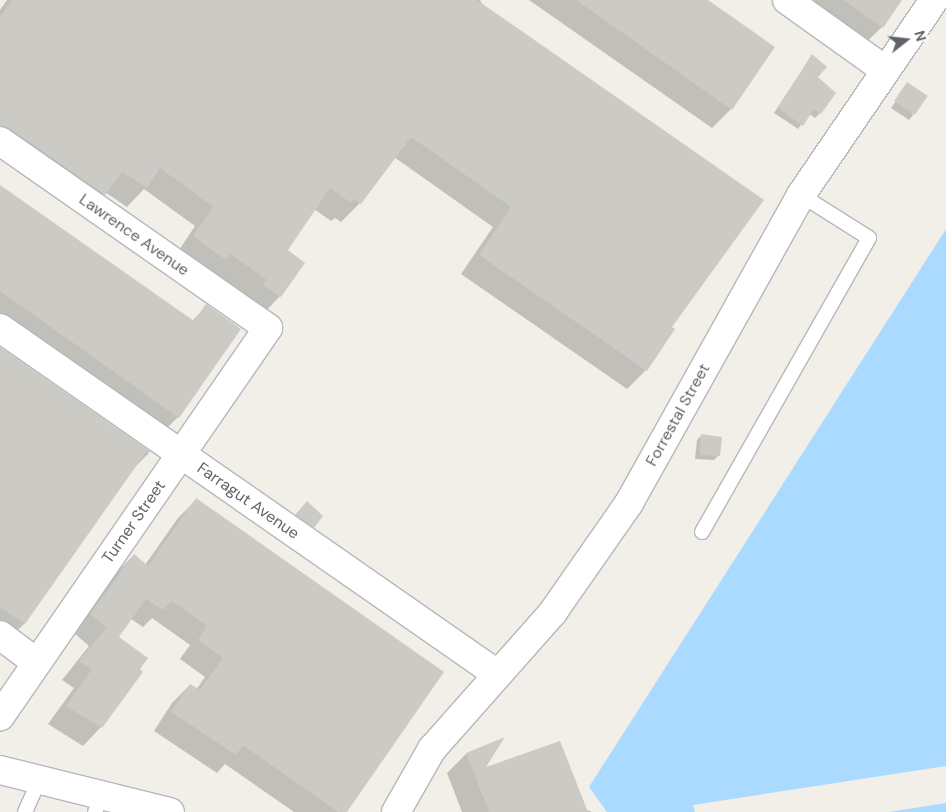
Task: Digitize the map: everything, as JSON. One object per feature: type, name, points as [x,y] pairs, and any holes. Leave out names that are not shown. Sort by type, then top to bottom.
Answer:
[{"type":"street","points":[[786,0],[885,70]]},
{"type":"street","name":"Forrestal Street","points":[[396,812],[432,749],[497,674],[542,635],[629,503],[800,195],[934,0]]},
{"type":"street","name":"Lawrence Avenue","points":[[0,141],[268,328]]},
{"type":"street","name":"Farragut Avenue","points":[[0,328],[497,674]]},
{"type":"street","name":"Turner Street","points":[[0,717],[268,328]]},
{"type":"street","points":[[0,636],[37,663]]},
{"type":"street","points":[[0,770],[39,780],[98,804],[170,812]]},
{"type":"lane","points":[[702,532],[869,238],[800,195]]},
{"type":"lane","points":[[25,812],[39,780]]},
{"type":"water","points":[[946,229],[946,812],[607,812],[589,787],[610,747]]},
{"type":"pier","points":[[946,226],[946,229],[589,787],[608,746]]},
{"type":"pier","points":[[946,766],[946,803],[889,812],[695,812],[693,805]]},
{"type":"building","points":[[12,0],[477,0],[764,200],[672,327],[675,329],[647,371],[479,255],[511,207],[411,137],[361,204],[354,199],[351,203],[330,188],[288,250],[305,263],[281,297],[263,285],[266,279],[230,254],[226,260],[193,236],[213,207],[160,168],[147,188],[122,172],[105,195],[9,128],[0,126],[0,17]]},
{"type":"building","points":[[576,0],[708,0],[775,47],[732,110]]},
{"type":"building","points":[[844,0],[902,0],[883,28]]},
{"type":"building","points":[[812,54],[827,67],[818,77],[836,93],[821,114],[814,109],[803,126],[778,108]]},
{"type":"building","points":[[907,82],[928,96],[915,115],[894,101]]},
{"type":"building","points":[[0,185],[194,321],[206,304],[241,329],[179,418],[0,291]]},
{"type":"building","points":[[0,347],[151,452],[146,452],[25,624],[0,607]]},
{"type":"building","points":[[701,434],[722,437],[720,456],[700,455]]},
{"type":"building","points":[[196,498],[444,672],[347,812],[338,812],[243,745],[236,755],[171,712],[190,684],[200,690],[223,658],[198,640],[207,626],[172,601],[163,610],[146,599],[119,637],[148,658],[140,669],[143,672],[102,728],[66,706],[92,669],[79,661],[106,628],[115,635],[90,614],[134,554],[148,566]]},
{"type":"building","points":[[307,501],[323,516],[314,528],[295,515]]},
{"type":"building","points":[[505,737],[486,767],[560,741],[588,812],[489,812],[466,753]]}]
